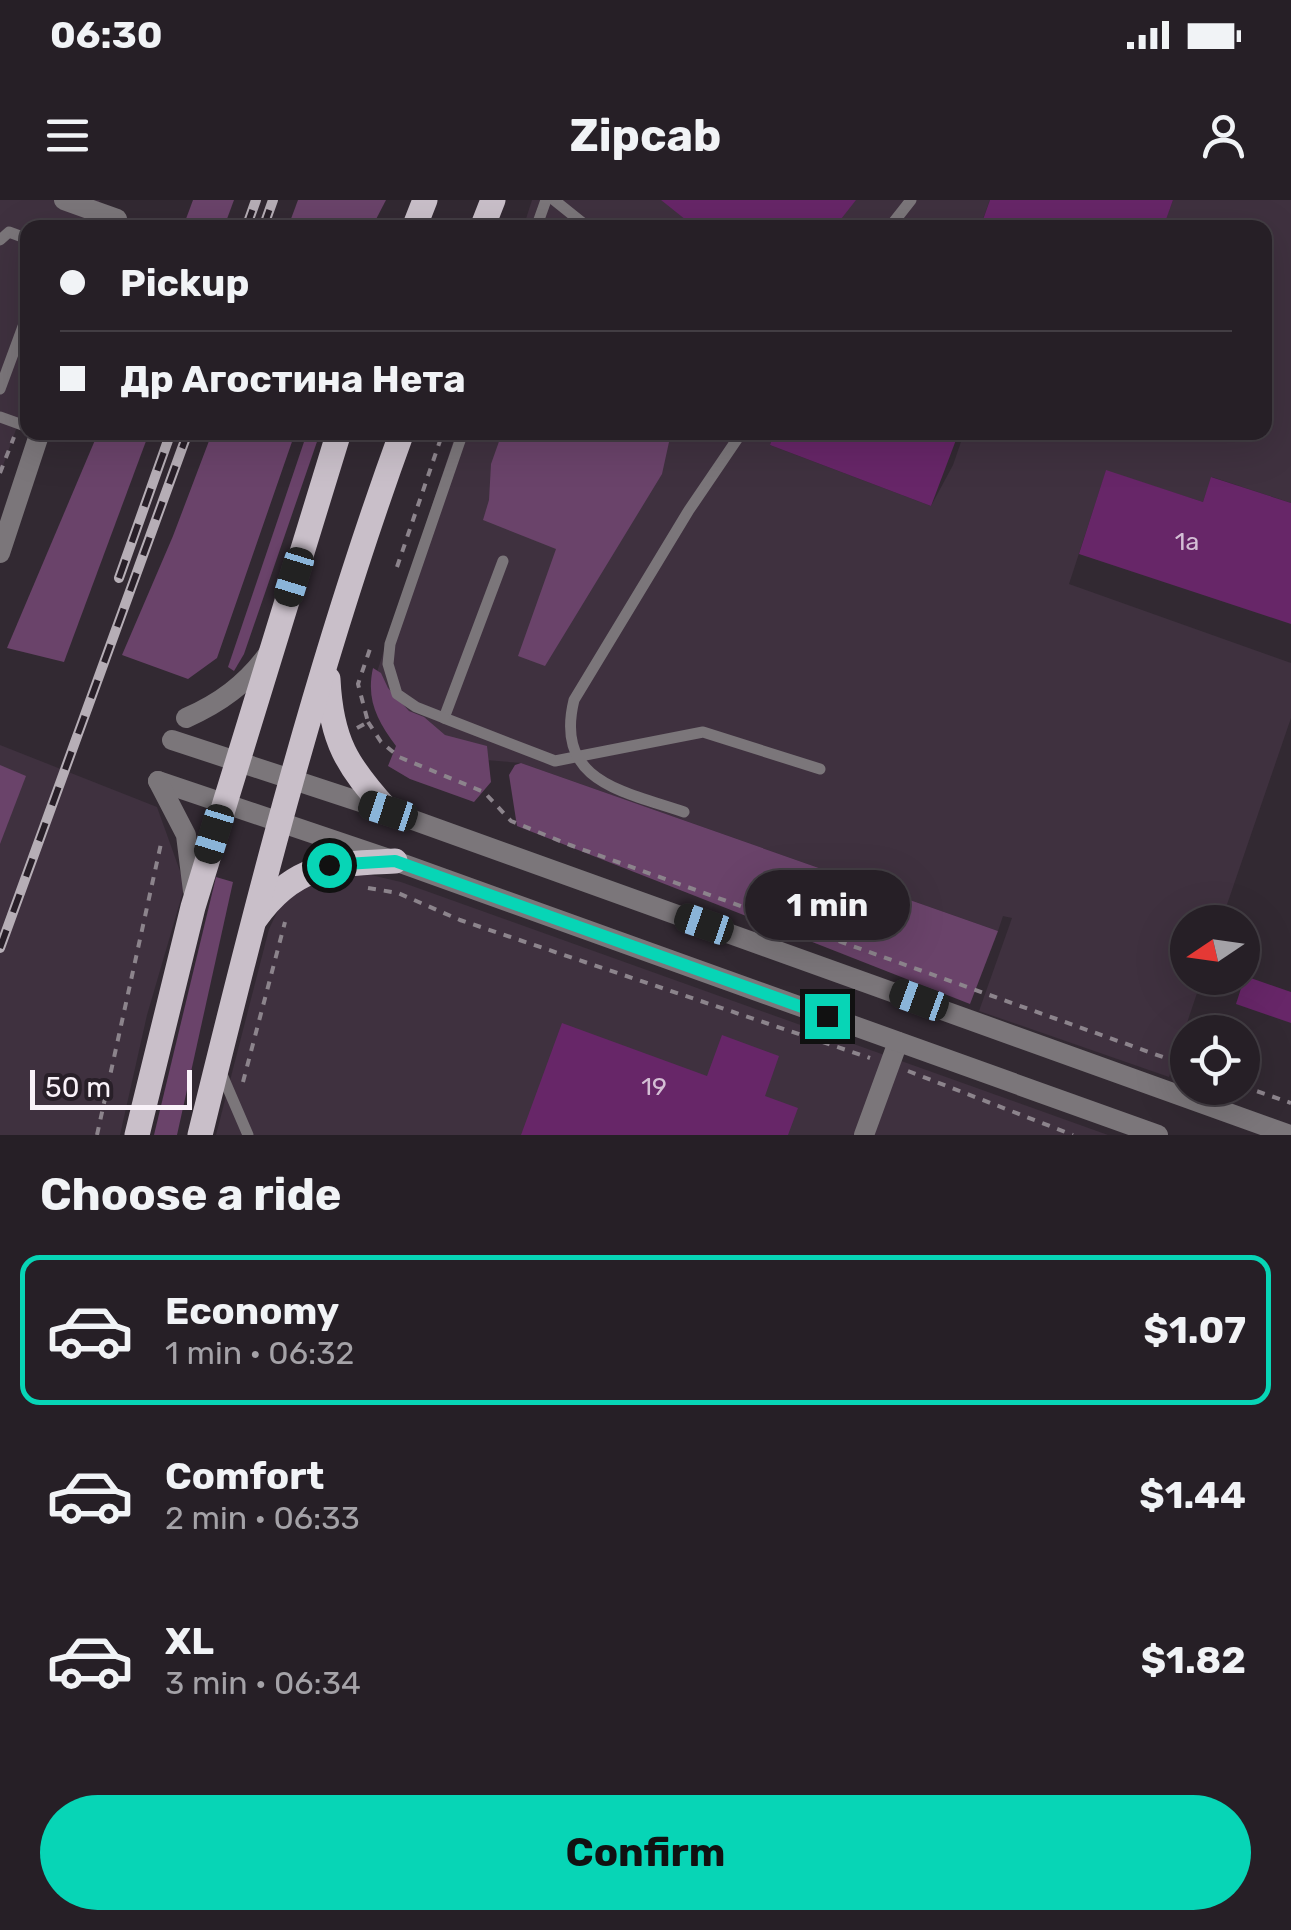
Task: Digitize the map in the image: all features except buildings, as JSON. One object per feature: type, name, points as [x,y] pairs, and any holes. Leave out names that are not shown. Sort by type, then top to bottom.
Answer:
[{"type":"main road","points":[[136,1135],[193,906],[337,440]]},
{"type":"main road","points":[[200,1135],[279,820],[399,440]]},
{"type":"main road","points":[[327,662],[333,730],[350,765],[388,811]]},
{"type":"main road","points":[[250,926],[267,904],[304,873],[329,865],[395,861]]},
{"type":"street","points":[[64,200],[118,215]]},
{"type":"street","points":[[0,553],[37,440]]},
{"type":"street","points":[[186,718],[212,706],[239,686],[272,648]]},
{"type":"street","points":[[172,740],[388,811],[1290,1135]]},
{"type":"street","points":[[193,906],[193,872],[186,835],[158,780],[1158,1135]]},
{"type":"street","points":[[864,1135],[898,1042]]},
{"type":"lane","points":[[554,200],[579,220]]},
{"type":"lane","points":[[894,220],[910,200]]},
{"type":"lane","points":[[0,389],[20,335]]},
{"type":"lane","points":[[460,440],[388,655],[397,694],[416,707],[546,759],[577,758],[703,732],[820,769]]},
{"type":"lane","points":[[684,812],[610,787],[577,758],[569,732],[574,700],[689,510],[737,440]]},
{"type":"lane","points":[[444,718],[503,561]]},
{"type":"lane","points":[[217,1064],[248,1135]]},
{"type":"path","points":[[368,722],[399,757],[484,792],[511,821],[1170,1060]]},
{"type":"path","points":[[97,1135],[162,839]]},
{"type":"path","points":[[362,886],[398,893],[460,920],[890,1064],[1073,1135]]},
{"type":"path","points":[[236,1108],[287,914]]},
{"type":"path","points":[[1260,1092],[1291,1103]]},
{"type":"shaded area","points":[[0,200],[100,200],[93,220],[20,220],[20,418],[0,474]]},
{"type":"shaded area","points":[[193,200],[234,200],[227,220],[186,220]]},
{"type":"shaded area","points":[[298,200],[386,200],[376,220],[291,220]]},
{"type":"shaded area","points":[[532,200],[990,200],[983,220],[526,220]]},
{"type":"shaded area","points":[[1173,200],[1291,200],[1291,503],[1212,477],[1203,502],[1106,471],[1069,584],[1291,663],[1291,718],[1227,905],[1170,905],[1170,995],[1196,995],[1190,1015],[1170,1015],[1169,1077],[979,1011],[1012,918],[1003,916],[998,931],[521,763],[462,758],[374,681],[454,440],[772,440],[770,445],[931,506],[962,440],[1272,440],[1272,220],[1166,220]]},
{"type":"shaded area","points":[[95,440],[146,440],[64,662],[7,648]]},
{"type":"shaded area","points":[[209,440],[293,440],[217,658],[188,679],[122,655]]},
{"type":"shaded area","points":[[305,440],[318,440],[244,654],[234,671],[228,667]]},
{"type":"shaded area","points":[[500,440],[669,440],[662,474],[545,666],[518,656],[556,549],[483,520],[489,500],[491,464]]},
{"type":"shaded area","points":[[373,668],[409,711],[424,717],[445,735],[487,746],[491,782],[474,802],[410,779],[388,766],[396,746],[375,709],[371,690]]},
{"type":"shaded area","points":[[0,745],[157,807],[185,885],[147,1015],[120,1135],[0,1135]]},
{"type":"shaded area","points":[[521,763],[998,931],[970,1004],[517,826],[509,775]]},
{"type":"shaded area","points":[[0,765],[26,776],[0,844]]},
{"type":"shaded area","points":[[354,871],[401,882],[1108,1135],[216,1135],[269,929],[281,904],[297,887]]},
{"type":"shaded area","points":[[216,877],[233,882],[177,1135],[154,1135]]},
{"type":"railway","points":[[249,220],[256,200]]},
{"type":"railway","points":[[266,220],[273,200]]},
{"type":"railway","points":[[119,578],[168,440]]},
{"type":"railway","points":[[0,948],[185,440]]},
{"type":"route","points":[[329,865],[395,861],[827,1016]]}]
